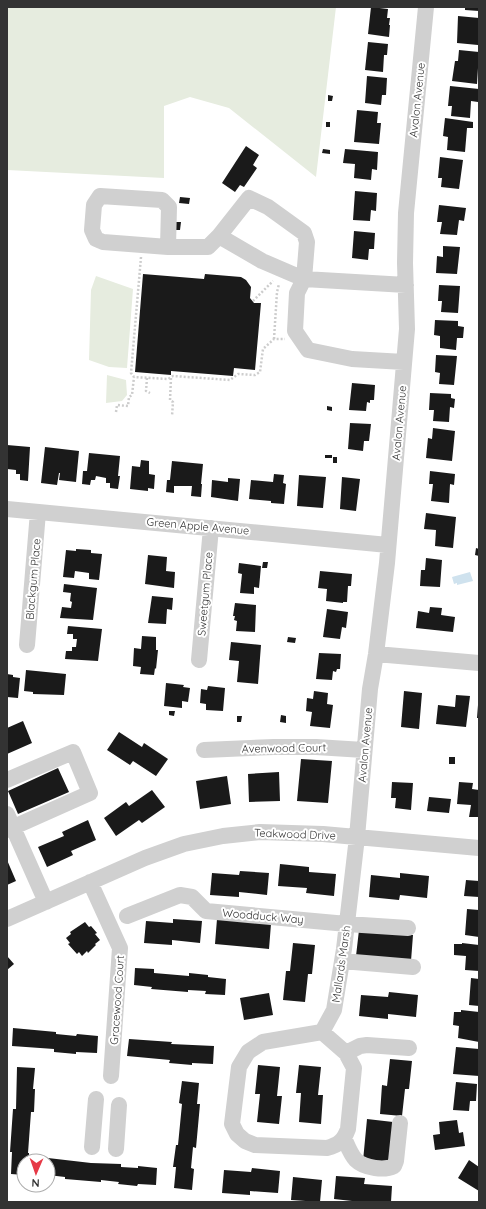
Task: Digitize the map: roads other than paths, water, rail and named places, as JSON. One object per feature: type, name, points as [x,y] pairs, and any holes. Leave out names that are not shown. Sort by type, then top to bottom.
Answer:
[{"type":"street","name":"Avalon Avenue","points":[[357,838],[370,689],[376,654],[388,545],[407,330],[405,263],[406,213],[426,7]]},
{"type":"street","points":[[168,247],[169,207],[162,200],[100,196],[94,205],[92,230],[96,239],[103,242],[168,247],[208,247],[219,236],[249,198],[268,207],[304,233],[307,242],[304,279],[297,293],[295,331],[308,350],[352,359],[404,362]]},
{"type":"street","points":[[219,236],[262,261],[304,279],[406,285]]},
{"type":"street","name":"Green Apple Avenue","points":[[7,509],[388,545]]},
{"type":"street","name":"Blackgum Place","points":[[27,645],[38,512]]},
{"type":"street","name":"Sweetgum Place","points":[[199,660],[211,528]]},
{"type":"street","points":[[376,654],[479,663]]},
{"type":"street","name":"Avenwood Court","points":[[204,750],[316,747],[364,750]]},
{"type":"street","points":[[7,780],[73,752],[90,793],[9,823],[46,902]]},
{"type":"street","name":"Teakwood Drive","points":[[7,918],[145,858],[184,844],[223,836],[260,832],[323,834],[479,848]]},
{"type":"street","name":"Mallards Marsh","points":[[322,1032],[334,1010],[347,924],[357,838]]},
{"type":"street","name":"Gracewood Court","points":[[90,882],[120,948],[112,1076]]},
{"type":"street","name":"Woodduck Way","points":[[127,916],[180,895],[192,897],[206,911],[408,928]]},
{"type":"street","points":[[342,961],[413,967]]},
{"type":"street","points":[[322,1032],[346,1053],[354,1068],[348,1129],[344,1138],[337,1145],[327,1148],[255,1144],[244,1141],[237,1134],[232,1124],[239,1067],[248,1052],[263,1042],[322,1032]]},
{"type":"street","points":[[346,1053],[360,1046],[367,1045],[409,1048]]},
{"type":"street","points":[[92,1147],[96,1099]]},
{"type":"street","points":[[116,1149],[119,1104]]},
{"type":"street","points":[[344,1138],[352,1155],[362,1165],[389,1169],[394,1166],[396,1161],[400,1123]]},
{"type":"water","points":[[470,572],[473,581],[457,585],[457,583],[454,584],[452,577]]}]
